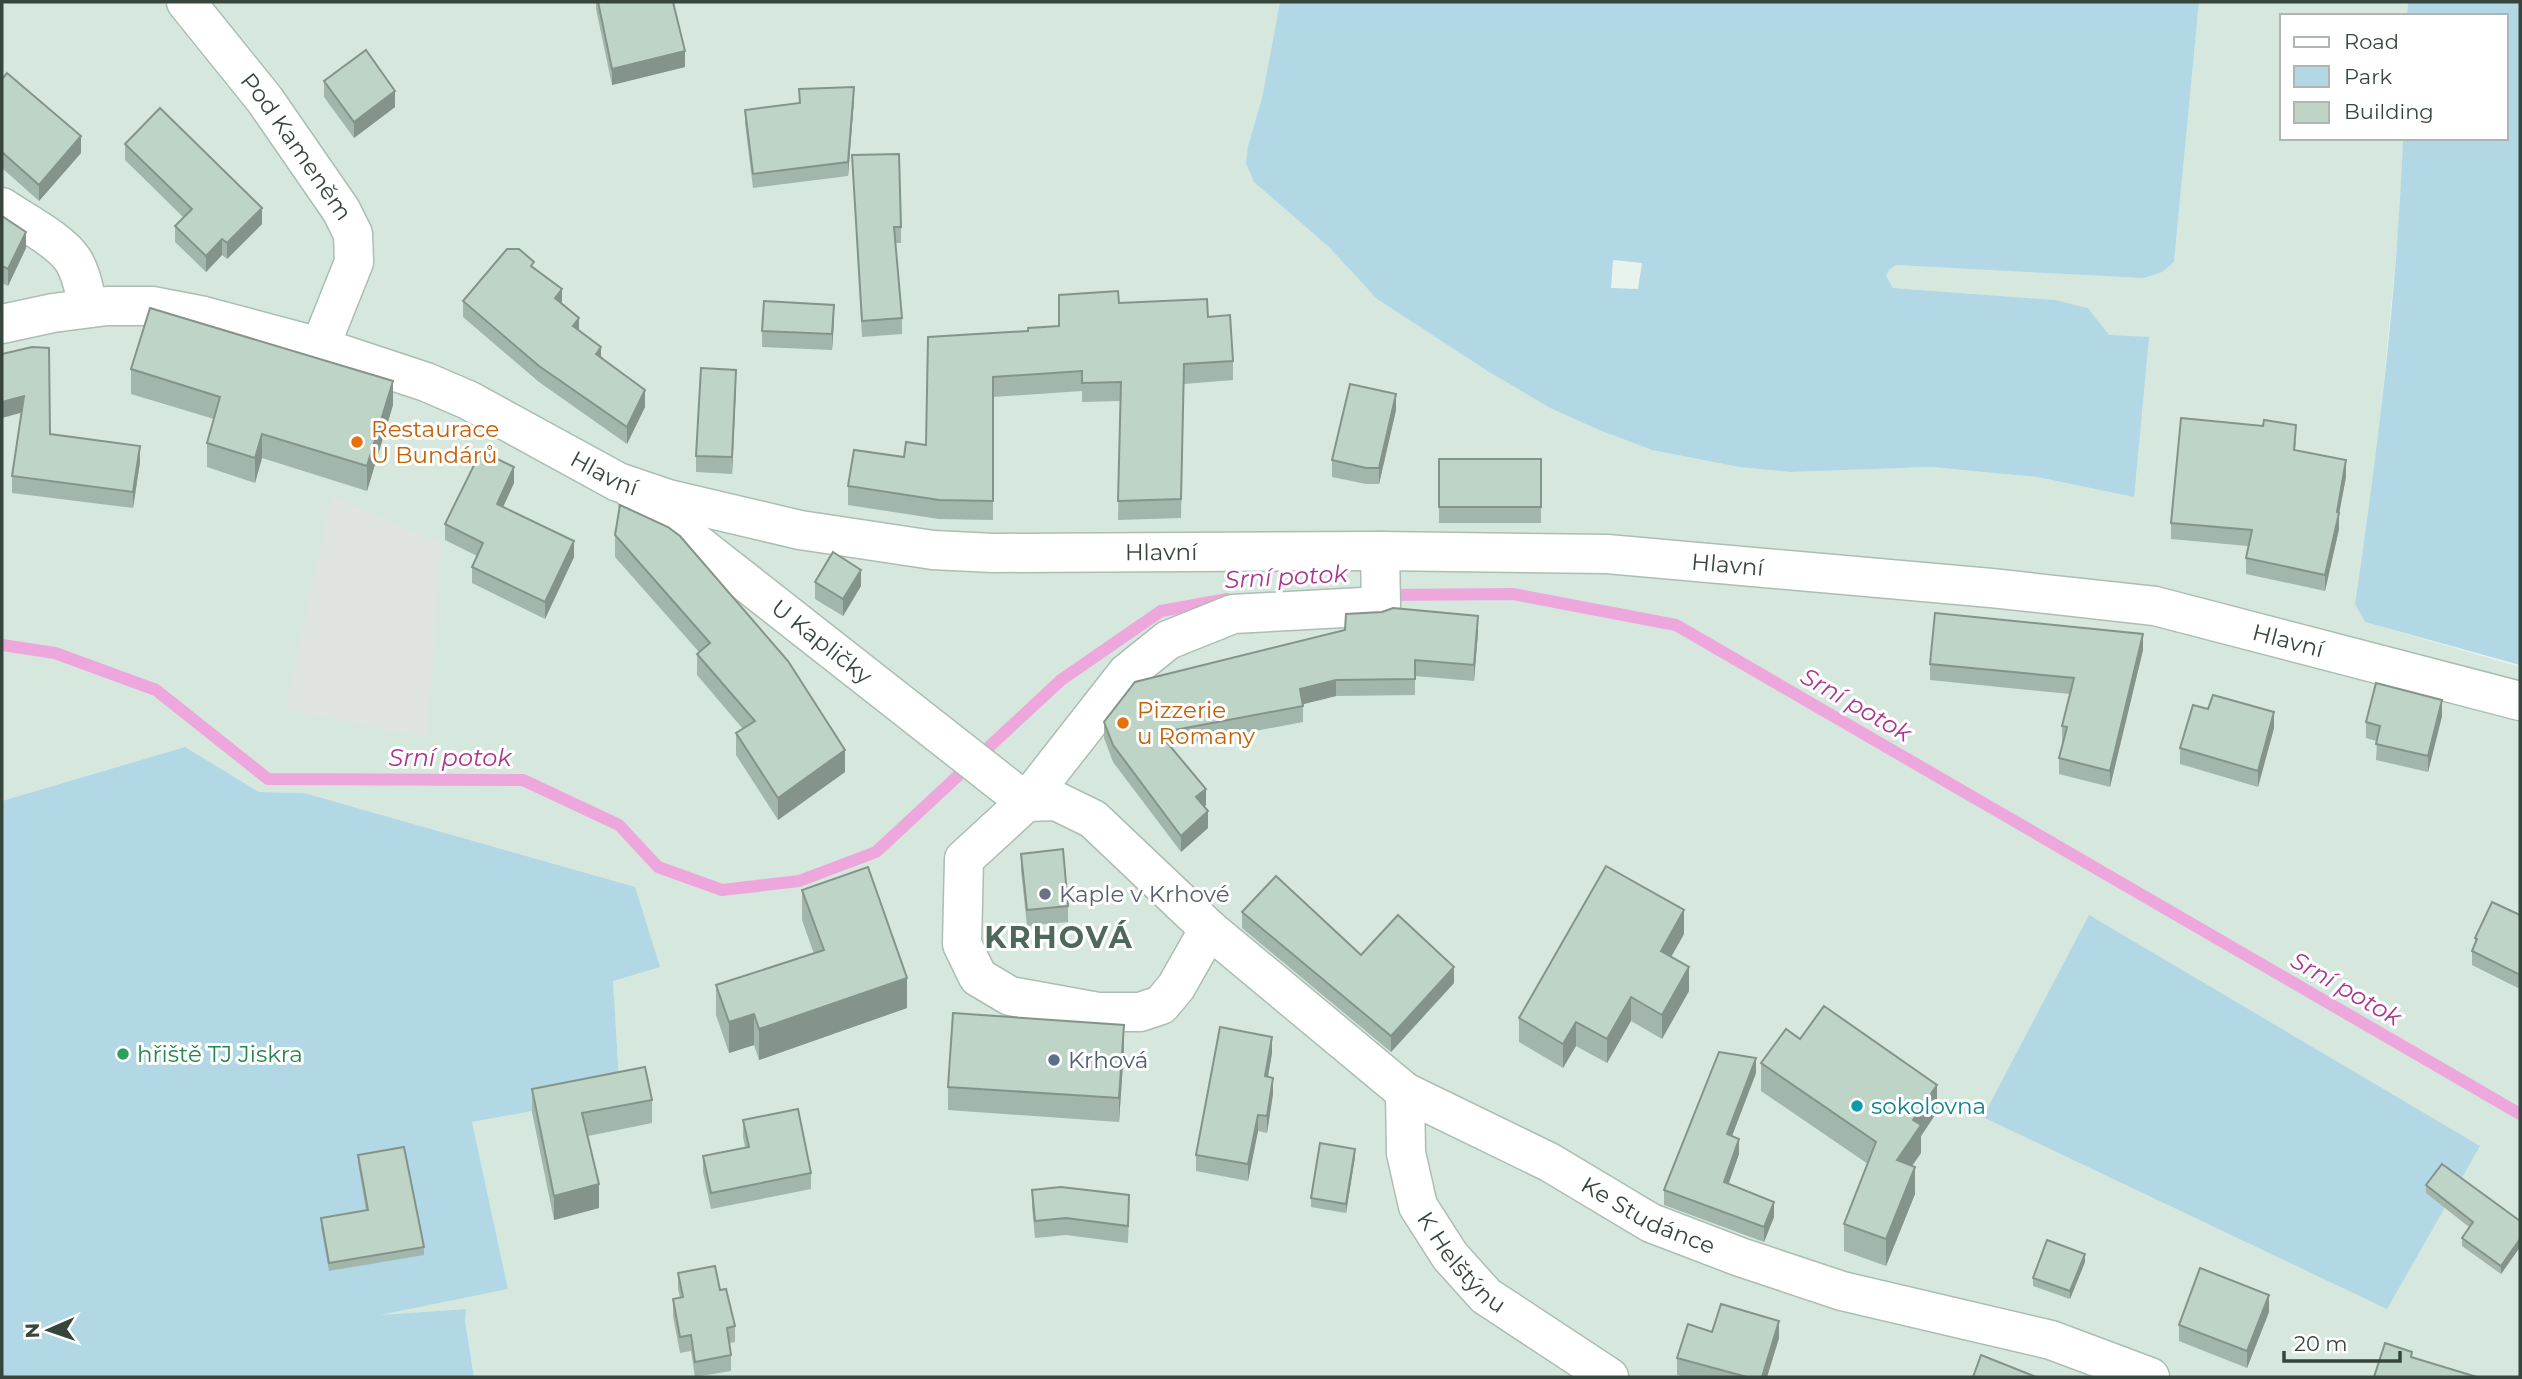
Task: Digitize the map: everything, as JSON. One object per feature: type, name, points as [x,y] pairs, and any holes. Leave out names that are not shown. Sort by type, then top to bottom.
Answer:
[{"type":"street","name":"Pod Kameněm","points":[[186,2],[265,100],[341,211],[353,234],[354,262],[320,347]]},
{"type":"street","points":[[2,208],[56,244],[73,260],[89,308]]},
{"type":"street","name":"Hlavní","points":[[2,324],[89,308],[129,305],[173,309],[320,347],[426,382],[468,400],[618,482],[668,499],[800,530],[933,550],[1380,578],[1607,554],[1991,588],[2155,606],[2520,701]]},
{"type":"street","name":"U Kapličky","points":[[618,482],[1011,790]]},
{"type":"street","points":[[1011,790],[1056,801],[1093,819],[1209,929],[1176,987],[1161,1005],[1140,1012],[1098,1012],[1010,996],[978,977],[962,944],[964,859],[1011,790],[1127,673],[1168,640],[1233,614],[1380,578]]},
{"type":"street","name":"Ke Studánce","points":[[1209,929],[1405,1092],[1549,1162],[1651,1223],[1740,1257],[1842,1291],[2051,1340],[2150,1377]]},
{"type":"street","name":"K Helštýnu","points":[[1405,1092],[1405,1153],[1418,1206],[1450,1256],[1486,1296],[1609,1377]]},
{"type":"shaded area","points":[[2,2],[1280,2],[1262,98],[1248,146],[1329,247],[1377,299],[1550,408],[1652,450],[1739,467],[1790,472],[1931,467],[2037,477],[2134,497],[2109,335],[2088,308],[2056,300],[1892,288],[1886,276],[1889,270],[1896,265],[2162,272],[2174,262],[2199,2],[2408,2],[2407,14],[2280,14],[2280,140],[2403,140],[2400,213],[2377,453],[2355,604],[2365,622],[2520,667],[2520,1377],[474,1377],[465,1309],[372,1316],[508,1289],[472,1122],[620,1095],[613,981],[304,793],[259,792],[185,747],[2,801]]},
{"type":"shaded area","points":[[332,496],[442,544],[427,738],[285,709]]},
{"type":"green space","points":[[1280,2],[2199,2],[2174,262],[2162,272],[2144,278],[1896,265],[1886,276],[1893,288],[2056,300],[2088,308],[2109,335],[2149,337],[2134,497],[2037,477],[1931,467],[1790,472],[1739,467],[1652,450],[1550,408],[1377,299],[1329,247],[1254,182],[1246,163],[1248,146],[1262,98]],"holes":[[[1613,260],[1642,263],[1638,289],[1611,288]]]},
{"type":"green space","points":[[2408,2],[2520,2],[2520,665],[2365,622],[2355,604],[2385,371],[2403,140],[2508,140],[2508,14],[2407,14]]},
{"type":"green space","points":[[185,747],[259,792],[304,793],[635,887],[660,967],[613,981],[620,1095],[472,1122],[508,1289],[380,1315],[466,1309],[465,1321],[474,1377],[2,1377],[2,801]]},
{"type":"green space","points":[[2089,915],[2480,1146],[2387,1309],[1983,1117]]},
{"type":"building","points":[[598,2],[673,2],[685,51],[612,69]]},
{"type":"building","points":[[366,50],[395,91],[354,122],[324,81]]},
{"type":"building","points":[[7,73],[81,136],[39,185],[2,152],[2,79]]},
{"type":"building","points":[[854,87],[848,162],[753,174],[745,110],[800,103],[799,89]]},
{"type":"building","points":[[160,108],[262,208],[227,243],[222,239],[206,256],[175,226],[192,209],[125,144]]},
{"type":"building","points":[[899,154],[901,227],[894,227],[902,318],[862,321],[852,155]]},
{"type":"building","points":[[2,216],[26,232],[8,269],[2,266]]},
{"type":"building","points":[[507,249],[519,249],[534,262],[531,266],[562,289],[555,298],[579,318],[573,326],[601,347],[596,354],[645,390],[627,427],[539,366],[463,301]]},
{"type":"building","points":[[1118,291],[1119,303],[1207,299],[1208,317],[1230,315],[1233,361],[1184,364],[1181,499],[1118,501],[1121,382],[1082,383],[1082,371],[993,377],[993,501],[939,500],[848,486],[854,450],[904,457],[906,442],[926,445],[928,337],[1028,331],[1028,328],[1059,326],[1059,295]]},
{"type":"building","points":[[764,301],[834,305],[832,334],[762,331]]},
{"type":"building","points":[[150,308],[393,381],[367,466],[262,434],[255,458],[207,443],[220,397],[131,369]]},
{"type":"building","points":[[32,347],[49,348],[50,434],[140,446],[133,492],[12,476],[24,396],[2,402],[2,354]]},
{"type":"building","points":[[701,368],[736,370],[732,457],[696,456]]},
{"type":"building","points":[[1350,384],[1396,394],[1379,468],[1366,468],[1332,460]]},
{"type":"building","points":[[2181,418],[2263,426],[2264,420],[2296,425],[2294,450],[2346,460],[2337,512],[2339,513],[2325,575],[2246,558],[2252,530],[2171,523]]},
{"type":"building","points":[[481,451],[514,467],[497,504],[574,541],[545,602],[472,567],[483,543],[445,524]]},
{"type":"building","points":[[1439,459],[1541,459],[1541,507],[1439,507]]},
{"type":"building","points":[[620,505],[668,527],[680,536],[788,661],[845,750],[778,798],[736,733],[755,721],[697,654],[710,643],[615,535]]},
{"type":"building","points":[[833,552],[861,570],[843,599],[815,582]]},
{"type":"building","points":[[1393,608],[1478,616],[1474,665],[1415,660],[1415,679],[1336,680],[1300,689],[1303,706],[1159,733],[1206,789],[1196,797],[1208,811],[1181,836],[1113,745],[1104,722],[1135,682],[1345,630],[1346,614],[1382,612]]},
{"type":"building","points":[[1935,613],[2143,634],[2110,771],[2059,758],[2067,727],[2062,726],[2074,678],[1930,664]]},
{"type":"building","points":[[2376,683],[2442,700],[2428,756],[2376,744],[2380,726],[2366,722]]},
{"type":"building","points":[[2213,695],[2274,712],[2258,771],[2180,748],[2193,705],[2208,709]]},
{"type":"building","name":"Kaple v Krhové","points":[[1063,849],[1068,906],[1027,910],[1021,854]]},
{"type":"building","points":[[1606,866],[1684,910],[1661,951],[1689,967],[1662,1015],[1631,997],[1607,1039],[1576,1022],[1563,1044],[1519,1018]]},
{"type":"building","points":[[868,867],[907,978],[759,1029],[754,1014],[729,1022],[716,985],[824,950],[802,890]]},
{"type":"building","points":[[1276,876],[1361,955],[1398,915],[1454,967],[1391,1036],[1242,912]]},
{"type":"building","points":[[2492,902],[2520,915],[2520,975],[2472,951],[2477,939],[2475,938]]},
{"type":"building","points":[[1824,1006],[1937,1085],[1913,1120],[1921,1125],[1897,1160],[1915,1167],[1886,1239],[1844,1224],[1876,1142],[1761,1063],[1786,1029],[1800,1039]]},
{"type":"building","points":[[953,1013],[1124,1025],[1119,1098],[948,1087]]},
{"type":"building","points":[[1220,1027],[1272,1037],[1265,1076],[1273,1078],[1267,1116],[1258,1115],[1248,1164],[1196,1155]]},
{"type":"building","points":[[1719,1052],[1756,1058],[1727,1134],[1739,1139],[1724,1182],[1774,1202],[1764,1227],[1664,1190]]},
{"type":"building","points":[[645,1067],[652,1100],[582,1113],[599,1184],[554,1196],[532,1089]]},
{"type":"building","points":[[798,1109],[811,1173],[711,1193],[703,1156],[749,1147],[743,1120]]},
{"type":"building","points":[[1320,1143],[1355,1149],[1346,1204],[1311,1198]]},
{"type":"building","points":[[404,1147],[424,1247],[329,1263],[321,1218],[368,1210],[358,1155]]},
{"type":"building","points":[[2442,1164],[2520,1221],[2520,1239],[2501,1266],[2462,1238],[2473,1222],[2426,1185]]},
{"type":"building","points":[[1061,1187],[1129,1195],[1128,1226],[1066,1218],[1035,1221],[1032,1190]]},
{"type":"building","points":[[2047,1240],[2085,1254],[2070,1291],[2033,1278]]},
{"type":"building","points":[[715,1266],[720,1290],[726,1289],[735,1326],[727,1328],[731,1355],[695,1362],[691,1335],[680,1337],[673,1299],[683,1297],[678,1273]]},
{"type":"building","points":[[2200,1268],[2269,1295],[2247,1351],[2179,1325]]},
{"type":"building","points":[[1721,1304],[1779,1321],[1762,1377],[1747,1377],[1677,1358],[1688,1324],[1712,1332]]},
{"type":"building","points":[[2385,1343],[2412,1352],[2411,1357],[2477,1377],[2374,1377]]},
{"type":"building","points":[[1981,1355],[2036,1377],[1973,1377]]},
{"type":"waterway","name":"Srní potok","points":[[1385,595],[1513,594],[1676,625],[2520,1114]]},
{"type":"waterway","name":"Srní potok","points":[[2,645],[55,653],[156,690],[268,779],[523,780],[619,825],[658,867],[722,890],[799,881],[876,852],[1061,680],[1161,611],[1227,599]]},
{"type":"place","name":"Restaurace U Bundárů","points":[[357,442]]},
{"type":"place","name":"Pizzerie u Romany","points":[[1123,723]]},
{"type":"place","name":"Kaple v Krhové","points":[[1045,894]]},
{"type":"place","name":"hřiště TJ Jiskra","points":[[123,1054]]},
{"type":"place","name":"Krhová","points":[[1054,1060]]},
{"type":"place","name":"sokolovna","points":[[1857,1106]]},
{"type":"district","name":"KRHOVÁ","points":[[1059,938]]}]
